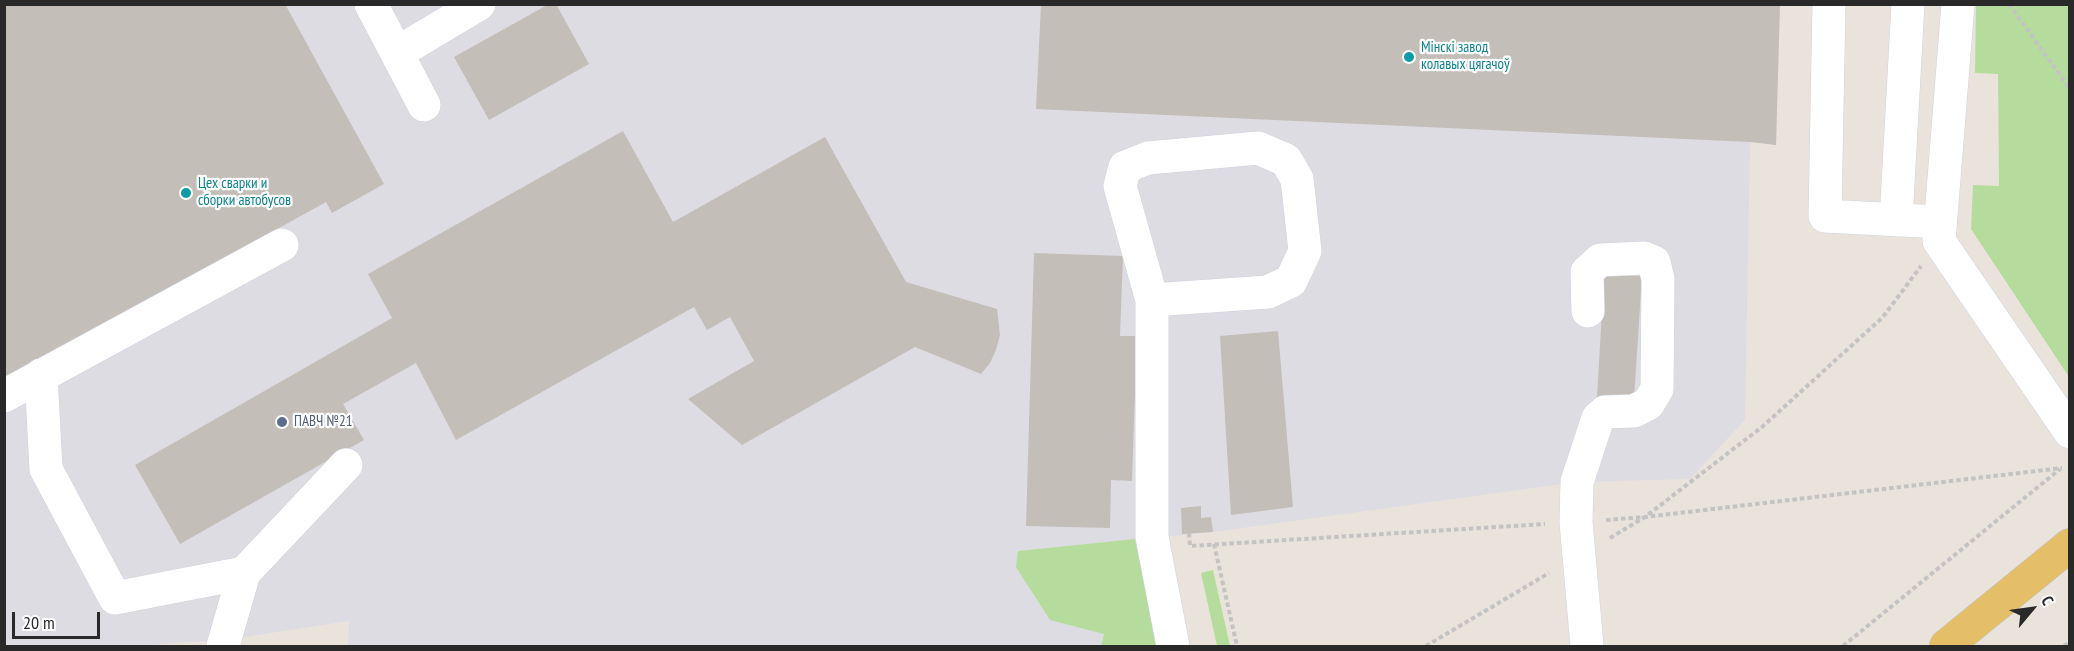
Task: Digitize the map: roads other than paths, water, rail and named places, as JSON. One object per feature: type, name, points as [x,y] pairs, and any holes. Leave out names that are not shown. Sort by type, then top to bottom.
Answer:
[{"type":"main road","points":[[1946,646],[2070,545]]},
{"type":"lane","points":[[371,4],[424,105]]},
{"type":"lane","points":[[397,53],[479,4]]},
{"type":"lane","points":[[1829,4],[1825,216],[1896,220],[1940,232]]},
{"type":"lane","points":[[1896,220],[1908,4]]},
{"type":"lane","points":[[1958,4],[1940,232],[2070,432]]},
{"type":"lane","points":[[1152,300],[1268,292],[1291,281],[1305,251],[1296,179],[1286,160],[1258,148],[1148,158],[1125,167],[1120,186],[1152,300],[1152,537],[1173,646]]},
{"type":"lane","points":[[4,396],[282,245]]},
{"type":"lane","points":[[1587,646],[1578,556],[1577,482],[1598,418],[1605,412],[1634,411],[1648,404],[1657,389],[1658,279],[1654,262],[1644,258],[1600,260],[1587,272],[1588,310]]},
{"type":"lane","points":[[40,375],[46,469],[115,598],[244,573]]},
{"type":"lane","points":[[224,646],[244,573],[346,465]]},
{"type":"place","name":"Мінскі завод колавых цягачоў","points":[[1409,57]]},
{"type":"place","name":"Цех сварки и сборки автобусов","points":[[186,193]]},
{"type":"place","name":"ПАВЧ №21","points":[[282,422]]}]
